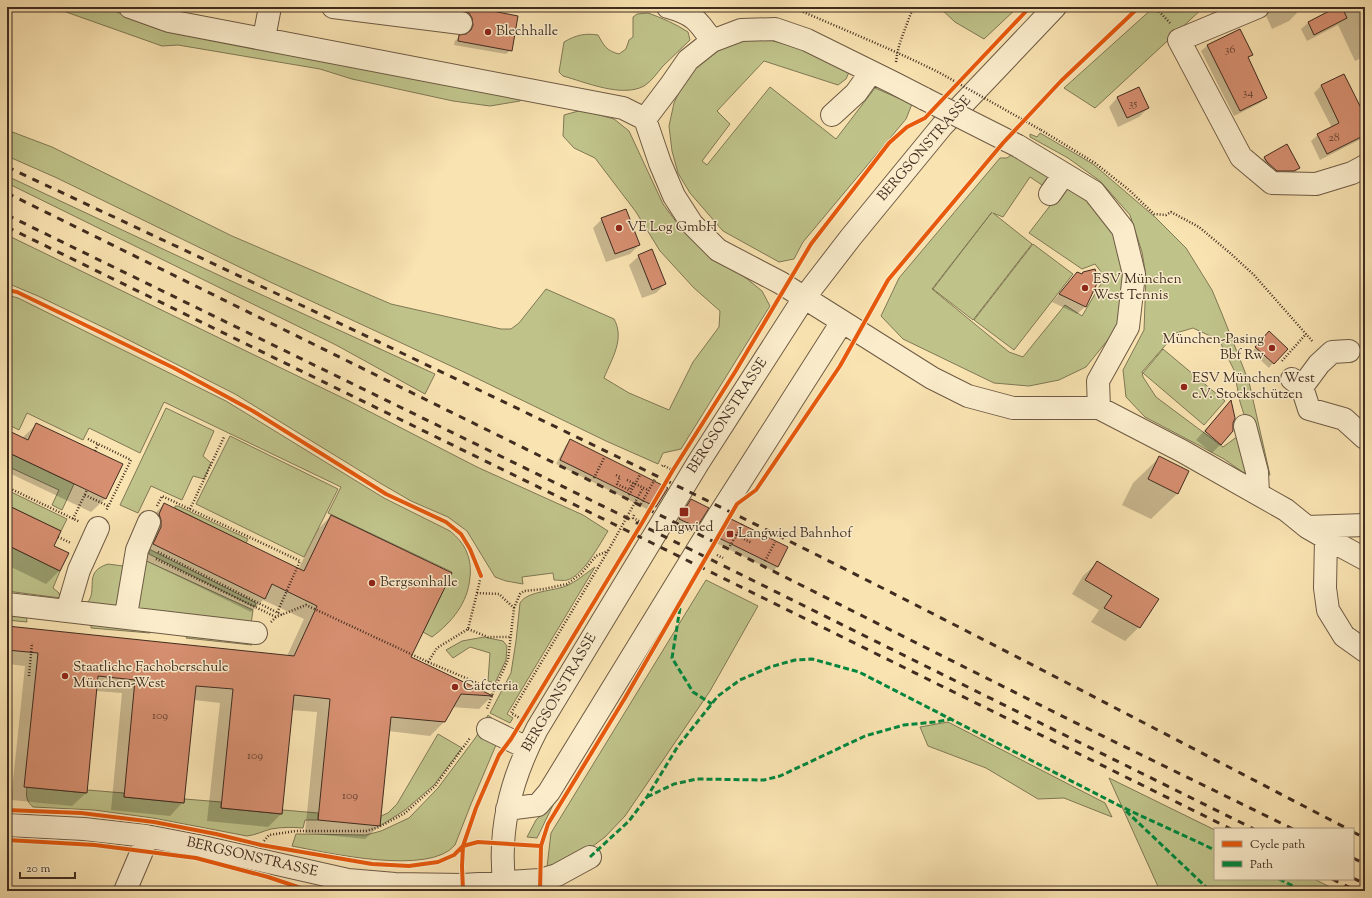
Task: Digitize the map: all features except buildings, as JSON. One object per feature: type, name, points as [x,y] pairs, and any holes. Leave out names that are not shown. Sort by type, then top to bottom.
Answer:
[{"type":"street","points":[[130,7],[171,14],[264,38],[623,108],[645,119],[660,164],[674,196],[692,224],[718,250],[781,284],[932,378],[968,396],[1013,408],[1099,408],[1182,451],[1258,494],[1286,510],[1307,527],[1365,559]]},
{"type":"street","points":[[264,38],[270,7]]},
{"type":"street","points":[[334,7],[461,23]]},
{"type":"street","points":[[668,7],[692,16],[702,26],[712,41]]},
{"type":"street","name":"BERGSONSTRASSE","points":[[7,825],[84,829],[146,836],[198,846],[348,880],[394,884],[504,887],[502,844],[507,809],[511,789],[527,748],[537,729],[698,463],[804,298],[851,237],[942,126],[1055,7]]},
{"type":"street","points":[[1258,7],[1179,37],[1241,157],[1272,183],[1316,184],[1352,173],[1365,166]]},
{"type":"street","points":[[645,119],[688,60],[712,41],[741,30],[775,29],[807,40],[1018,146],[1094,192],[1123,229],[1134,274],[1128,327],[1098,380],[1099,408]]},
{"type":"street","points":[[832,115],[856,93],[871,72]]},
{"type":"street","points":[[1050,194],[1064,174]]},
{"type":"street","points":[[507,809],[538,805],[549,792],[718,518],[842,322]]},
{"type":"street","points":[[1349,350],[1332,352],[1319,364],[1292,376],[1309,409],[1344,419],[1365,438]]},
{"type":"street","points":[[1245,426],[1257,472],[1258,494]]},
{"type":"street","points":[[129,617],[127,609],[138,546],[149,522]]},
{"type":"street","points":[[1307,527],[1365,525]]},
{"type":"street","points":[[67,610],[79,570],[97,529]]},
{"type":"street","points":[[1326,538],[1325,588],[1328,610],[1344,636],[1365,651]]},
{"type":"street","points":[[7,604],[129,617],[256,633]]},
{"type":"street","points":[[482,726],[527,748]]},
{"type":"street","points":[[125,891],[142,851],[146,836]]},
{"type":"street","points":[[504,887],[540,880],[558,883],[590,857]]},
{"type":"path","points":[[792,7],[897,52],[940,73],[1041,130],[1095,164],[1129,190],[1154,214],[1166,215],[1171,212],[1199,227],[1254,275],[1326,357]]},
{"type":"path","points":[[894,83],[897,52],[913,7]]},
{"type":"path","points":[[1155,7],[1179,37]]},
{"type":"path","points":[[1292,376],[1306,334]]},
{"type":"path","points":[[190,509],[224,437]]},
{"type":"path","points":[[7,487],[97,529],[131,460],[88,439]]},
{"type":"path","points":[[95,451],[98,444]]},
{"type":"path","points":[[594,478],[604,458]]},
{"type":"path","points":[[662,466],[663,465],[673,470]]},
{"type":"path","points":[[616,475],[620,477],[617,484],[629,490],[633,483]]},
{"type":"path","points":[[630,495],[640,476]]},
{"type":"path","points":[[641,504],[655,478]]},
{"type":"path","points":[[627,480],[648,490]]},
{"type":"path","points":[[523,720],[511,713],[608,551],[643,488]]},
{"type":"path","points":[[73,519],[87,490]]},
{"type":"path","points":[[85,495],[108,506]]},
{"type":"path","points":[[149,522],[162,496],[300,561],[277,613]]},
{"type":"path","points":[[634,516],[633,518],[642,523]]},
{"type":"path","points":[[730,546],[743,522]]},
{"type":"path","points":[[736,535],[752,542]]},
{"type":"path","points":[[764,561],[774,542]]},
{"type":"path","points":[[138,546],[282,615]]},
{"type":"path","points":[[138,546],[276,618]]},
{"type":"path","points":[[261,845],[269,835],[296,831],[366,831],[380,827],[405,813],[435,786],[482,726],[494,690],[508,660],[514,608],[520,594],[524,591],[544,589],[567,584],[581,574],[596,556],[608,551]]},
{"type":"path","points":[[428,662],[437,648],[468,629],[481,576]]},
{"type":"path","points":[[476,593],[499,594],[514,608]]},
{"type":"path","points":[[256,633],[276,618],[306,605],[433,665],[494,690]]},
{"type":"path","points":[[468,629],[488,637],[511,638]]},
{"type":"path","points":[[29,676],[32,643]]},
{"type":"green space","points":[[52,7],[103,7],[152,25],[524,97],[520,101],[490,106],[453,101],[352,79],[320,69],[178,45],[162,46]]},
{"type":"green space","points":[[939,7],[1018,7],[984,39],[955,22]]},
{"type":"green space","points":[[1154,7],[1204,7],[1095,108],[1064,88]]},
{"type":"green space","points":[[648,13],[679,26],[688,32],[690,40],[644,86],[635,89],[615,90],[563,76],[559,72],[564,42],[581,35],[598,35],[606,48],[619,54],[626,49],[629,40],[633,37],[633,17],[637,14]]},
{"type":"green space","points":[[755,36],[824,55],[850,70],[846,79],[838,85],[764,61],[717,111],[730,124],[702,161],[707,165],[770,87],[836,139],[875,88],[912,104],[906,119],[803,242],[794,259],[779,262],[723,231],[690,193],[678,173],[672,151],[669,126],[674,103],[689,69],[718,46]]},
{"type":"green space","points":[[582,110],[614,119],[629,131],[663,204],[683,231],[716,258],[746,278],[762,291],[770,306],[681,449],[663,453],[658,464],[606,441],[466,373],[268,281],[57,178],[7,156],[7,130],[52,147],[232,236],[391,304],[501,329],[511,329],[519,323],[546,289],[614,319],[617,326],[618,341],[614,356],[604,378],[629,393],[669,410],[693,362],[719,327],[720,311],[694,288],[660,251],[636,212],[595,158],[574,148],[563,136],[564,115]]},
{"type":"green space","points":[[1040,133],[1093,164],[1155,217],[1186,248],[1212,290],[1249,382],[1270,475],[1268,475],[1250,433],[1240,402],[1234,370],[1219,340],[1193,328],[1176,333],[1142,372],[1143,377],[1156,397],[1223,447],[1238,436],[1252,474],[1244,473],[1224,459],[1145,417],[1126,397],[1123,370],[1144,330],[1146,276],[1142,252],[1130,215],[1100,181],[1068,158],[1030,137],[1030,134],[1037,137]]},
{"type":"green space","points":[[1012,154],[1051,179],[1042,185],[1030,177],[1003,217],[993,213],[1032,244],[973,320],[933,289],[992,212],[932,289],[1009,352],[1023,357],[1065,305],[1082,316],[1105,277],[1095,264],[1082,269],[1029,233],[1066,185],[1099,211],[1118,239],[1127,281],[1123,321],[1086,367],[1059,380],[1029,386],[994,383],[903,339],[881,316],[899,278],[1000,158],[1007,158]]},
{"type":"green space","points":[[7,176],[435,374],[425,394],[336,345],[7,183]]},
{"type":"green space","points":[[7,235],[347,400],[477,467],[583,515],[608,531],[584,567],[573,578],[567,580],[554,580],[553,573],[522,577],[523,584],[506,581],[495,577],[467,531],[448,517],[411,501],[235,394],[111,331],[7,283]]},
{"type":"green space","points":[[1033,244],[1073,274],[1014,350],[974,320]]},
{"type":"green space","points":[[7,295],[18,298],[226,401],[384,498],[450,531],[458,538],[464,547],[470,565],[469,586],[458,611],[446,625],[432,637],[423,632],[452,572],[328,513],[341,487],[164,402],[140,453],[89,428],[83,440],[27,413],[19,430],[7,424]]},
{"type":"green space","name":"ESV München West e.V. Stockschützen","points":[[1163,349],[1225,401],[1204,425],[1143,373]]},
{"type":"green space","points":[[166,408],[214,431],[203,456],[211,463],[204,479],[193,476],[182,500],[151,486],[138,513],[120,505]]},
{"type":"green space","points":[[230,436],[338,489],[304,557],[196,504]]},
{"type":"green space","points":[[7,452],[74,484],[62,510],[52,505],[59,490],[7,466]]},
{"type":"green space","points":[[7,490],[67,519],[61,531],[7,505]]},
{"type":"green space","points":[[175,506],[178,506],[248,539],[246,543],[175,508]]},
{"type":"green space","points":[[7,545],[60,571],[53,588],[59,593],[60,598],[7,591]]},
{"type":"green space","points":[[149,549],[256,603],[255,607],[149,554]]},
{"type":"green space","points":[[142,559],[253,610],[251,624],[137,611]]},
{"type":"green space","points":[[108,564],[123,566],[127,598],[114,607],[87,603],[92,593],[92,582],[95,572],[100,567]]},
{"type":"green space","points":[[595,567],[507,714],[513,718],[510,723],[490,713],[511,673],[520,603],[528,596],[561,588],[570,584]]},
{"type":"green space","points":[[706,580],[758,606],[710,691],[625,816],[605,837],[581,855],[547,867],[551,833]]},
{"type":"green space","points":[[7,612],[26,614],[27,622],[7,620]]},
{"type":"green space","points":[[91,622],[149,627],[150,633],[91,628]]},
{"type":"green space","points":[[191,631],[249,637],[252,645],[186,638]]},
{"type":"green space","points":[[484,637],[503,641],[507,646],[506,660],[495,683],[488,681],[490,653],[470,647],[453,658],[446,650],[462,641]]},
{"type":"green space","points":[[488,715],[493,719],[483,738],[496,745],[455,845],[442,854],[424,859],[402,861],[378,860],[292,846],[296,834],[366,835],[381,831],[409,818],[438,788],[476,737]]},
{"type":"green space","points":[[948,722],[1105,803],[1112,817],[1064,798],[1038,799],[986,768],[928,746],[920,727]]},
{"type":"green space","points":[[438,734],[462,748],[434,785],[405,810],[380,826],[381,816],[388,813],[397,804]]},
{"type":"green space","points":[[1109,778],[1214,830],[1214,880],[1316,880],[1338,891],[1160,891]]},
{"type":"green space","points":[[27,787],[86,793],[87,790],[124,793],[124,797],[184,803],[185,799],[221,802],[221,808],[282,814],[283,810],[318,813],[318,820],[305,820],[303,828],[275,828],[247,836],[153,818],[94,810],[33,807],[27,798]]},
{"type":"green space","points":[[554,803],[537,838],[527,837],[536,820]]},
{"type":"railway","points":[[7,167],[392,348],[773,533],[1346,828]]},
{"type":"railway","points":[[7,193],[1291,828]]},
{"type":"railway","points":[[7,215],[617,513],[1252,828]]},
{"type":"railway","points":[[7,227],[571,503],[1229,828]]},
{"type":"railway","points":[[1354,832],[1365,838]]},
{"type":"railway","points":[[1354,858],[1365,864]]},
{"type":"railway","points":[[1354,878],[1365,884]]},
{"type":"railway","points":[[1334,880],[1357,891]]},
{"type":"marked path","points":[[680,608],[672,658],[693,692],[712,704]]},
{"type":"marked path","points":[[590,857],[629,821],[647,797],[678,746],[718,696],[740,680],[770,667],[795,660],[812,659],[859,672],[1122,807],[1214,850]]},
{"type":"marked path","points":[[647,797],[674,784],[697,779],[764,780],[780,776],[865,736],[904,725],[952,719]]},
{"type":"marked path","points":[[1126,811],[1205,886],[1208,891]]},
{"type":"marked path","points":[[1281,880],[1303,891]]},
{"type":"cycle path","points":[[463,891],[463,846],[476,808],[499,755],[511,739],[673,470],[735,372],[811,244],[889,143],[907,127],[925,118],[1030,7]]},
{"type":"cycle path","points":[[540,891],[541,846],[548,824],[625,698],[737,504],[756,490],[840,366],[888,280],[1003,143],[1061,81],[1139,7]]},
{"type":"cycle path","points":[[7,290],[17,292],[174,368],[253,411],[386,494],[446,522],[461,534],[470,549],[481,576]]},
{"type":"cycle path","points":[[7,810],[81,813],[154,822],[216,834],[261,845],[372,864],[409,866],[438,862],[454,855],[463,846],[478,842],[541,846]]},
{"type":"cycle path","points":[[7,840],[95,845],[196,858],[268,877],[310,891]]},
{"type":"place","name":"Blechhalle","points":[[488,32]]},
{"type":"place","name":"VE Log GmbH","points":[[619,228]]},
{"type":"place","name":"ESV München West Tennis","points":[[1085,288]]},
{"type":"place","name":"München-Pasing Bbf Rw","points":[[1272,348]]},
{"type":"place","name":"ESV München West e.V. Stockschützen","points":[[1184,387]]},
{"type":"place","name":"Langwied","points":[[684,512]]},
{"type":"place","name":"Langwied Bahnhof","points":[[730,534]]},
{"type":"place","name":"Bergsonhalle","points":[[372,583]]},
{"type":"place","name":"Staatliche Fachoberschule München-West","points":[[65,676]]},
{"type":"place","name":"Cafeteria","points":[[455,687]]}]
